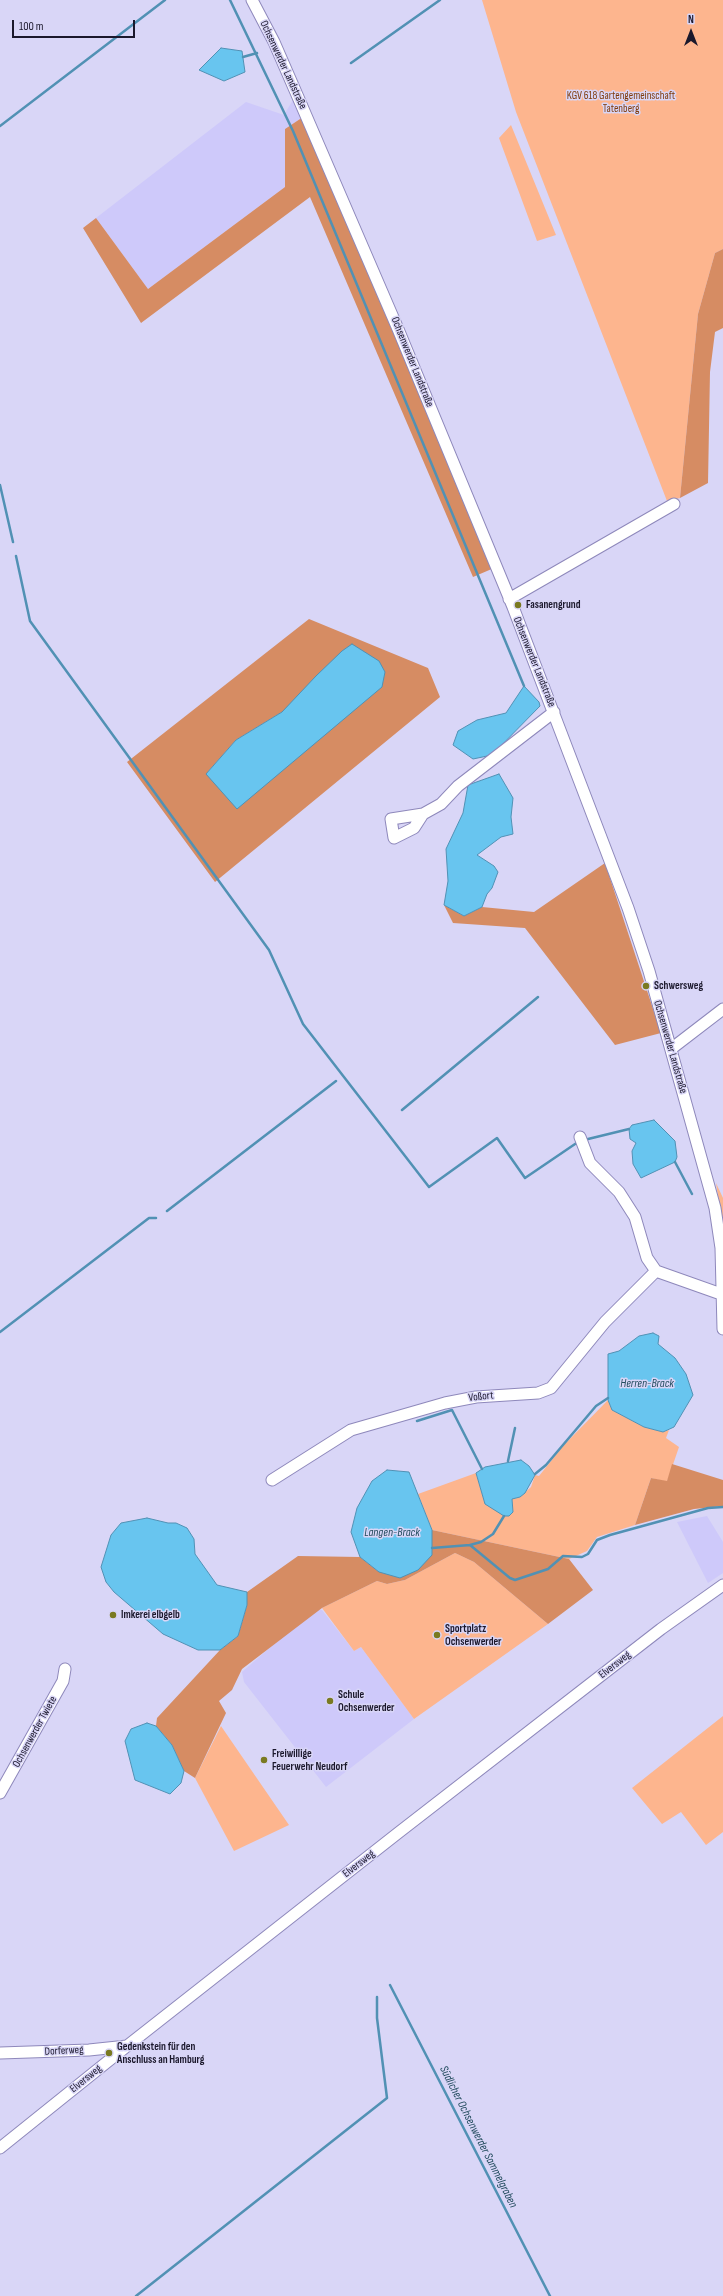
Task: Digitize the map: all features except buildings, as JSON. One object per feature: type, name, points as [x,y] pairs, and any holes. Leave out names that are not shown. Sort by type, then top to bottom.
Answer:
[{"type":"street","name":"Ochsenwerder Landstraße","points":[[252,0],[277,49],[394,318],[554,712],[628,908],[671,1049],[715,1208],[721,1248],[723,1329]]},
{"type":"street","points":[[509,599],[674,504]]},
{"type":"street","points":[[423,814],[441,804],[458,786],[554,712]]},
{"type":"street","points":[[671,1049],[723,1009]]},
{"type":"street","points":[[580,1137],[590,1163],[619,1192],[635,1217],[647,1258],[656,1271],[721,1294]]},
{"type":"street","name":"Voßort","points":[[272,1480],[351,1430],[445,1403],[476,1397],[538,1393],[551,1388],[606,1322],[656,1271]]},
{"type":"street","name":"Elversweg","points":[[0,2148],[127,2046],[661,1629],[723,1585]]},
{"type":"street","name":"Ochsenwerder Twiete","points":[[0,1793],[63,1682],[65,1669]]},
{"type":"street","name":"Dorferweg","points":[[0,2053],[89,2050],[127,2046]]},
{"type":"shaded area","points":[[294,98],[303,117],[285,129],[285,187],[148,289],[96,218],[246,102],[284,115]]},
{"type":"shaded area","points":[[303,117],[494,568],[473,577],[310,197],[141,323],[83,228],[96,218],[148,289],[285,187],[285,129]]},
{"type":"shaded area","points":[[723,249],[723,328],[715,332],[710,372],[708,483],[680,498],[698,314],[715,253]]},
{"type":"shaded area","points":[[309,619],[428,668],[440,697],[215,882],[127,762]],"holes":[[[282,712],[206,774],[236,740]]]},
{"type":"shaded area","points":[[605,863],[661,1033],[615,1045],[525,928],[453,923],[444,905],[464,916],[482,907],[534,912]]},
{"type":"shaded area","points":[[672,1464],[723,1480],[723,1506],[694,1509],[635,1525],[651,1478],[667,1481]]},
{"type":"shaded area","points":[[707,1516],[723,1542],[723,1573],[708,1583],[677,1522]]},
{"type":"shaded area","points":[[432,1530],[569,1559],[593,1590],[548,1624],[474,1562],[455,1553],[405,1580],[387,1584],[377,1581],[322,1608],[242,1669],[232,1690],[219,1701],[226,1713],[195,1778],[184,1771],[172,1745],[156,1726],[157,1718],[220,1650],[238,1636],[247,1605],[247,1592],[298,1556],[360,1557],[379,1572],[432,1555]]},
{"type":"shaded area","name":"Schule Ochsenwerder","points":[[314,1609],[322,1610],[354,1651],[361,1647],[414,1719],[326,1787],[244,1682],[242,1672]]},
{"type":"green space","name":"KGV 618 Gartengemeinschaft Tatenberg","points":[[482,0],[723,0],[723,249],[715,253],[698,314],[680,498],[667,501],[516,112]]},
{"type":"green space","points":[[511,125],[556,235],[537,241],[499,138]]},
{"type":"green space","points":[[716,1183],[723,1198],[723,1230]]},
{"type":"green space","points":[[608,1400],[612,1410],[644,1427],[663,1432],[669,1430],[666,1438],[679,1447],[667,1482],[651,1478],[635,1525],[597,1537],[587,1551],[569,1559],[432,1530],[418,1494],[476,1473],[485,1504],[509,1516],[513,1512],[512,1499],[520,1497],[531,1487],[535,1475],[539,1476],[563,1446]]},
{"type":"green space","name":"Sportplatz Ochsenwerder","points":[[455,1553],[474,1562],[548,1624],[414,1719],[361,1647],[354,1651],[322,1608],[377,1581],[387,1584],[405,1580]]},
{"type":"green space","points":[[723,1716],[723,1832],[706,1845],[681,1812],[662,1824],[632,1788]]},
{"type":"green space","points":[[221,1726],[289,1825],[234,1851],[195,1778]]},
{"type":"water","points":[[221,48],[242,51],[245,72],[224,81],[199,70]]},
{"type":"water","points":[[352,644],[379,661],[385,672],[382,687],[237,809],[206,774],[236,740],[282,712],[316,676],[342,651]]},
{"type":"water","points":[[524,686],[539,702],[540,706],[492,755],[473,759],[453,745],[458,731],[477,720],[506,713]]},
{"type":"water","points":[[499,774],[513,798],[511,817],[513,834],[501,837],[477,855],[494,866],[498,872],[482,907],[464,916],[444,905],[448,881],[446,849],[463,813],[468,785]]},
{"type":"water","points":[[654,1120],[675,1141],[677,1157],[675,1162],[641,1178],[633,1164],[632,1151],[636,1143],[630,1139],[629,1129],[632,1125]]},
{"type":"water","name":"Herren-Brack","points":[[653,1333],[659,1336],[658,1344],[675,1358],[686,1374],[693,1395],[674,1427],[663,1432],[644,1427],[612,1410],[608,1400],[608,1354],[619,1351],[639,1336]]},
{"type":"water","points":[[521,1460],[529,1466],[535,1475],[525,1493],[520,1497],[512,1499],[513,1512],[509,1516],[504,1516],[485,1504],[476,1473],[485,1467]]},
{"type":"water","name":"Langen-Brack","points":[[387,1470],[409,1472],[432,1530],[432,1555],[418,1570],[400,1578],[379,1572],[360,1557],[351,1532],[357,1508],[372,1481]]},
{"type":"water","points":[[147,1518],[168,1523],[176,1523],[187,1528],[194,1539],[195,1554],[217,1585],[247,1592],[247,1605],[238,1636],[220,1650],[198,1650],[163,1634],[114,1592],[106,1582],[101,1567],[111,1535],[121,1523]]},
{"type":"water","points":[[147,1723],[156,1726],[172,1745],[184,1771],[181,1783],[170,1794],[135,1780],[125,1741],[131,1729]]},
{"type":"waterway","points":[[0,126],[165,0]]},
{"type":"waterway","points":[[230,0],[293,131],[524,686]]},
{"type":"waterway","points":[[351,63],[440,0]]},
{"type":"waterway","points":[[243,57],[257,53]]},
{"type":"waterway","points":[[0,485],[13,542]]},
{"type":"waterway","points":[[16,556],[30,621],[269,950],[303,1024],[429,1187],[497,1138],[525,1178],[578,1142]]},
{"type":"waterway","points":[[402,1110],[538,997]]},
{"type":"waterway","points":[[167,1211],[336,1081]]},
{"type":"waterway","points":[[584,1140],[629,1129]]},
{"type":"waterway","points":[[675,1162],[692,1194]]},
{"type":"waterway","points":[[0,1332],[149,1218],[156,1218]]},
{"type":"waterway","points":[[535,1474],[546,1465],[596,1406],[608,1398]]},
{"type":"waterway","points":[[417,1421],[452,1410],[482,1469]]},
{"type":"waterway","points":[[508,1461],[515,1428]]},
{"type":"waterway","points":[[432,1548],[470,1545],[510,1578],[515,1580],[548,1569],[563,1556],[582,1557],[588,1554],[597,1540],[610,1535],[708,1508],[723,1507]]},
{"type":"waterway","points":[[470,1545],[481,1542],[493,1534],[504,1516]]},
{"type":"waterway","name":"Südlicher Ochsenwerder Sammelgraben","points":[[390,1985],[550,2296]]},
{"type":"waterway","points":[[136,2296],[387,2098],[377,2018],[377,1997]]},
{"type":"place","name":"Fasanengrund","points":[[518,605]]},
{"type":"place","name":"Schwersweg","points":[[646,986]]},
{"type":"place","name":"Imkerei elbgelb","points":[[113,1615]]},
{"type":"place","name":"Sportplatz Ochsenwerder","points":[[437,1635]]},
{"type":"place","name":"Schule Ochsenwerder","points":[[330,1701]]},
{"type":"place","name":"Freiwillige Feuerwehr Neudorf","points":[[264,1760]]},
{"type":"place","name":"Gedenkstein für den Anschluss an Hamburg","points":[[109,2053]]}]
